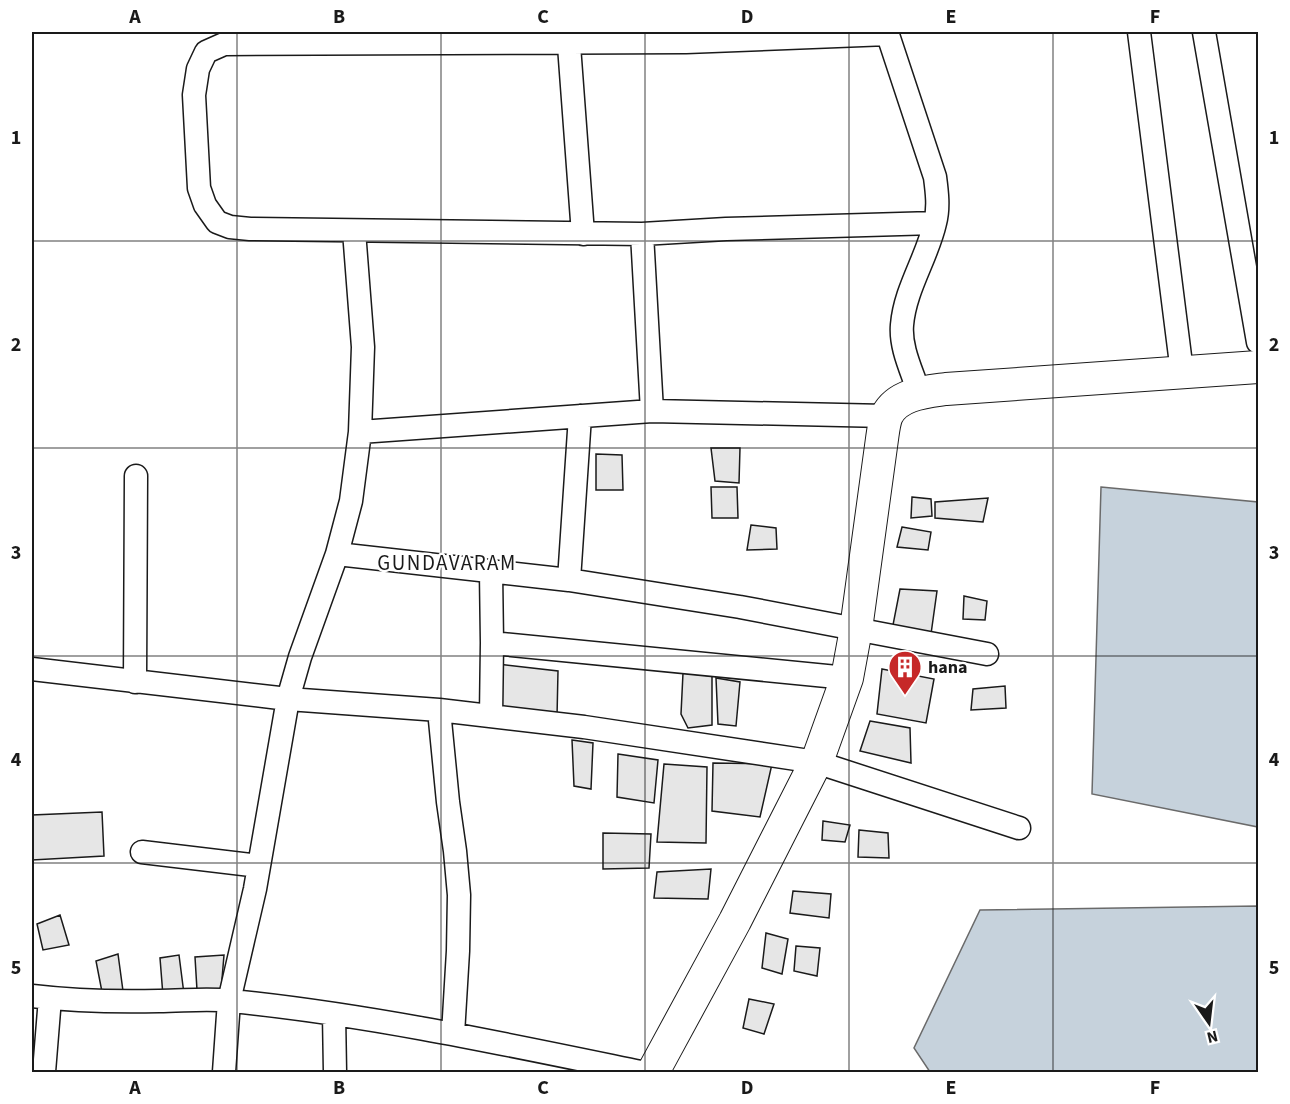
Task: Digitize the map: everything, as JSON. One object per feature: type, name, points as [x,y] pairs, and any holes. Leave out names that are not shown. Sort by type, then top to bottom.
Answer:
[{"type":"main road","points":[[653,1072],[735,921],[816,762],[848,678],[886,416],[898,402],[919,393],[946,389],[1258,367]]},
{"type":"street","points":[[1139,32],[1182,372]]},
{"type":"street","points":[[1204,32],[1258,342]]},
{"type":"street","points":[[919,393],[905,354],[902,327],[905,307],[935,223],[938,199],[935,177],[888,33],[686,42],[568,37],[224,44],[206,52],[198,69],[194,95],[199,188],[205,205],[217,222],[230,227],[250,230],[642,234],[726,229],[935,223]]},
{"type":"street","points":[[568,37],[583,234]]},
{"type":"street","points":[[224,1072],[229,1000],[259,866],[288,699],[303,647],[337,554],[351,501],[360,432],[363,347],[354,231]]},
{"type":"street","points":[[642,234],[652,411]]},
{"type":"street","points":[[360,432],[652,411],[886,416]]},
{"type":"street","points":[[569,580],[580,416]]},
{"type":"street","points":[[135,682],[136,476]]},
{"type":"street","points":[[337,554],[569,580],[740,607],[987,654]]},
{"type":"street","points":[[491,572],[491,716]]},
{"type":"street","points":[[492,643],[848,678]]},
{"type":"street","points":[[32,669],[288,699],[439,710],[584,727],[816,762],[1019,828]]},
{"type":"street","points":[[439,710],[459,895],[459,951],[453,1034]]},
{"type":"street","points":[[142,852],[259,866]]},
{"type":"street","points":[[44,1072],[41,997],[135,1002],[229,1000],[334,1014],[453,1034],[641,1072]]},
{"type":"street","points":[[334,1014],[335,1072]]},
{"type":"shaded area","points":[[1101,487],[1258,502],[1258,827],[1092,794]]},
{"type":"shaded area","points":[[1258,906],[1258,1072],[930,1072],[914,1048],[980,910]]},
{"type":"building","points":[[711,448],[740,448],[739,483],[715,481]]},
{"type":"building","points":[[596,454],[622,455],[623,490],[596,490]]},
{"type":"building","points":[[711,487],[737,487],[738,518],[712,518]]},
{"type":"building","points":[[912,497],[931,499],[932,516],[911,518]]},
{"type":"building","points":[[988,498],[983,522],[935,518],[935,502]]},
{"type":"building","points":[[751,525],[776,528],[777,549],[747,550]]},
{"type":"building","points":[[902,527],[931,532],[928,550],[897,547]]},
{"type":"building","points":[[900,589],[937,591],[931,634],[892,630]]},
{"type":"building","points":[[964,596],[987,601],[985,620],[963,619]]},
{"type":"building","points":[[498,664],[558,671],[557,717],[502,712]]},
{"type":"building","name":"hana","points":[[882,669],[934,679],[926,723],[877,714]]},
{"type":"building","points":[[683,673],[712,676],[712,725],[688,728],[681,714]]},
{"type":"building","points":[[716,678],[740,682],[736,726],[718,724]]},
{"type":"building","points":[[1005,686],[1006,708],[971,710],[973,689]]},
{"type":"building","points":[[870,721],[910,728],[911,763],[860,751]]},
{"type":"building","points":[[572,740],[593,743],[591,789],[574,786]]},
{"type":"building","points":[[618,754],[658,760],[654,803],[617,797]]},
{"type":"building","points":[[713,763],[772,764],[760,817],[712,811]]},
{"type":"building","points":[[664,764],[707,767],[706,843],[657,842]]},
{"type":"building","points":[[102,812],[104,856],[32,860],[32,815]]},
{"type":"building","points":[[823,821],[850,825],[845,842],[822,840]]},
{"type":"building","points":[[859,830],[888,833],[889,858],[858,857]]},
{"type":"building","points":[[603,833],[651,834],[649,868],[603,869]]},
{"type":"building","points":[[711,869],[708,899],[654,898],[657,872]]},
{"type":"building","points":[[793,891],[831,894],[829,918],[790,913]]},
{"type":"building","points":[[60,915],[69,945],[43,950],[37,924]]},
{"type":"building","points":[[766,933],[788,939],[782,974],[762,968]]},
{"type":"building","points":[[796,946],[820,948],[817,976],[794,971]]},
{"type":"building","points":[[118,954],[123,991],[102,992],[96,961]]},
{"type":"building","points":[[179,955],[184,994],[163,996],[160,958]]},
{"type":"building","points":[[224,955],[221,991],[197,990],[195,957]]},
{"type":"building","points":[[749,999],[774,1004],[764,1034],[743,1028]]},
{"type":"place","name":"hana","points":[[905,696]]},
{"type":"district","name":"GUNDAVARAM","points":[[447,563]]}]
